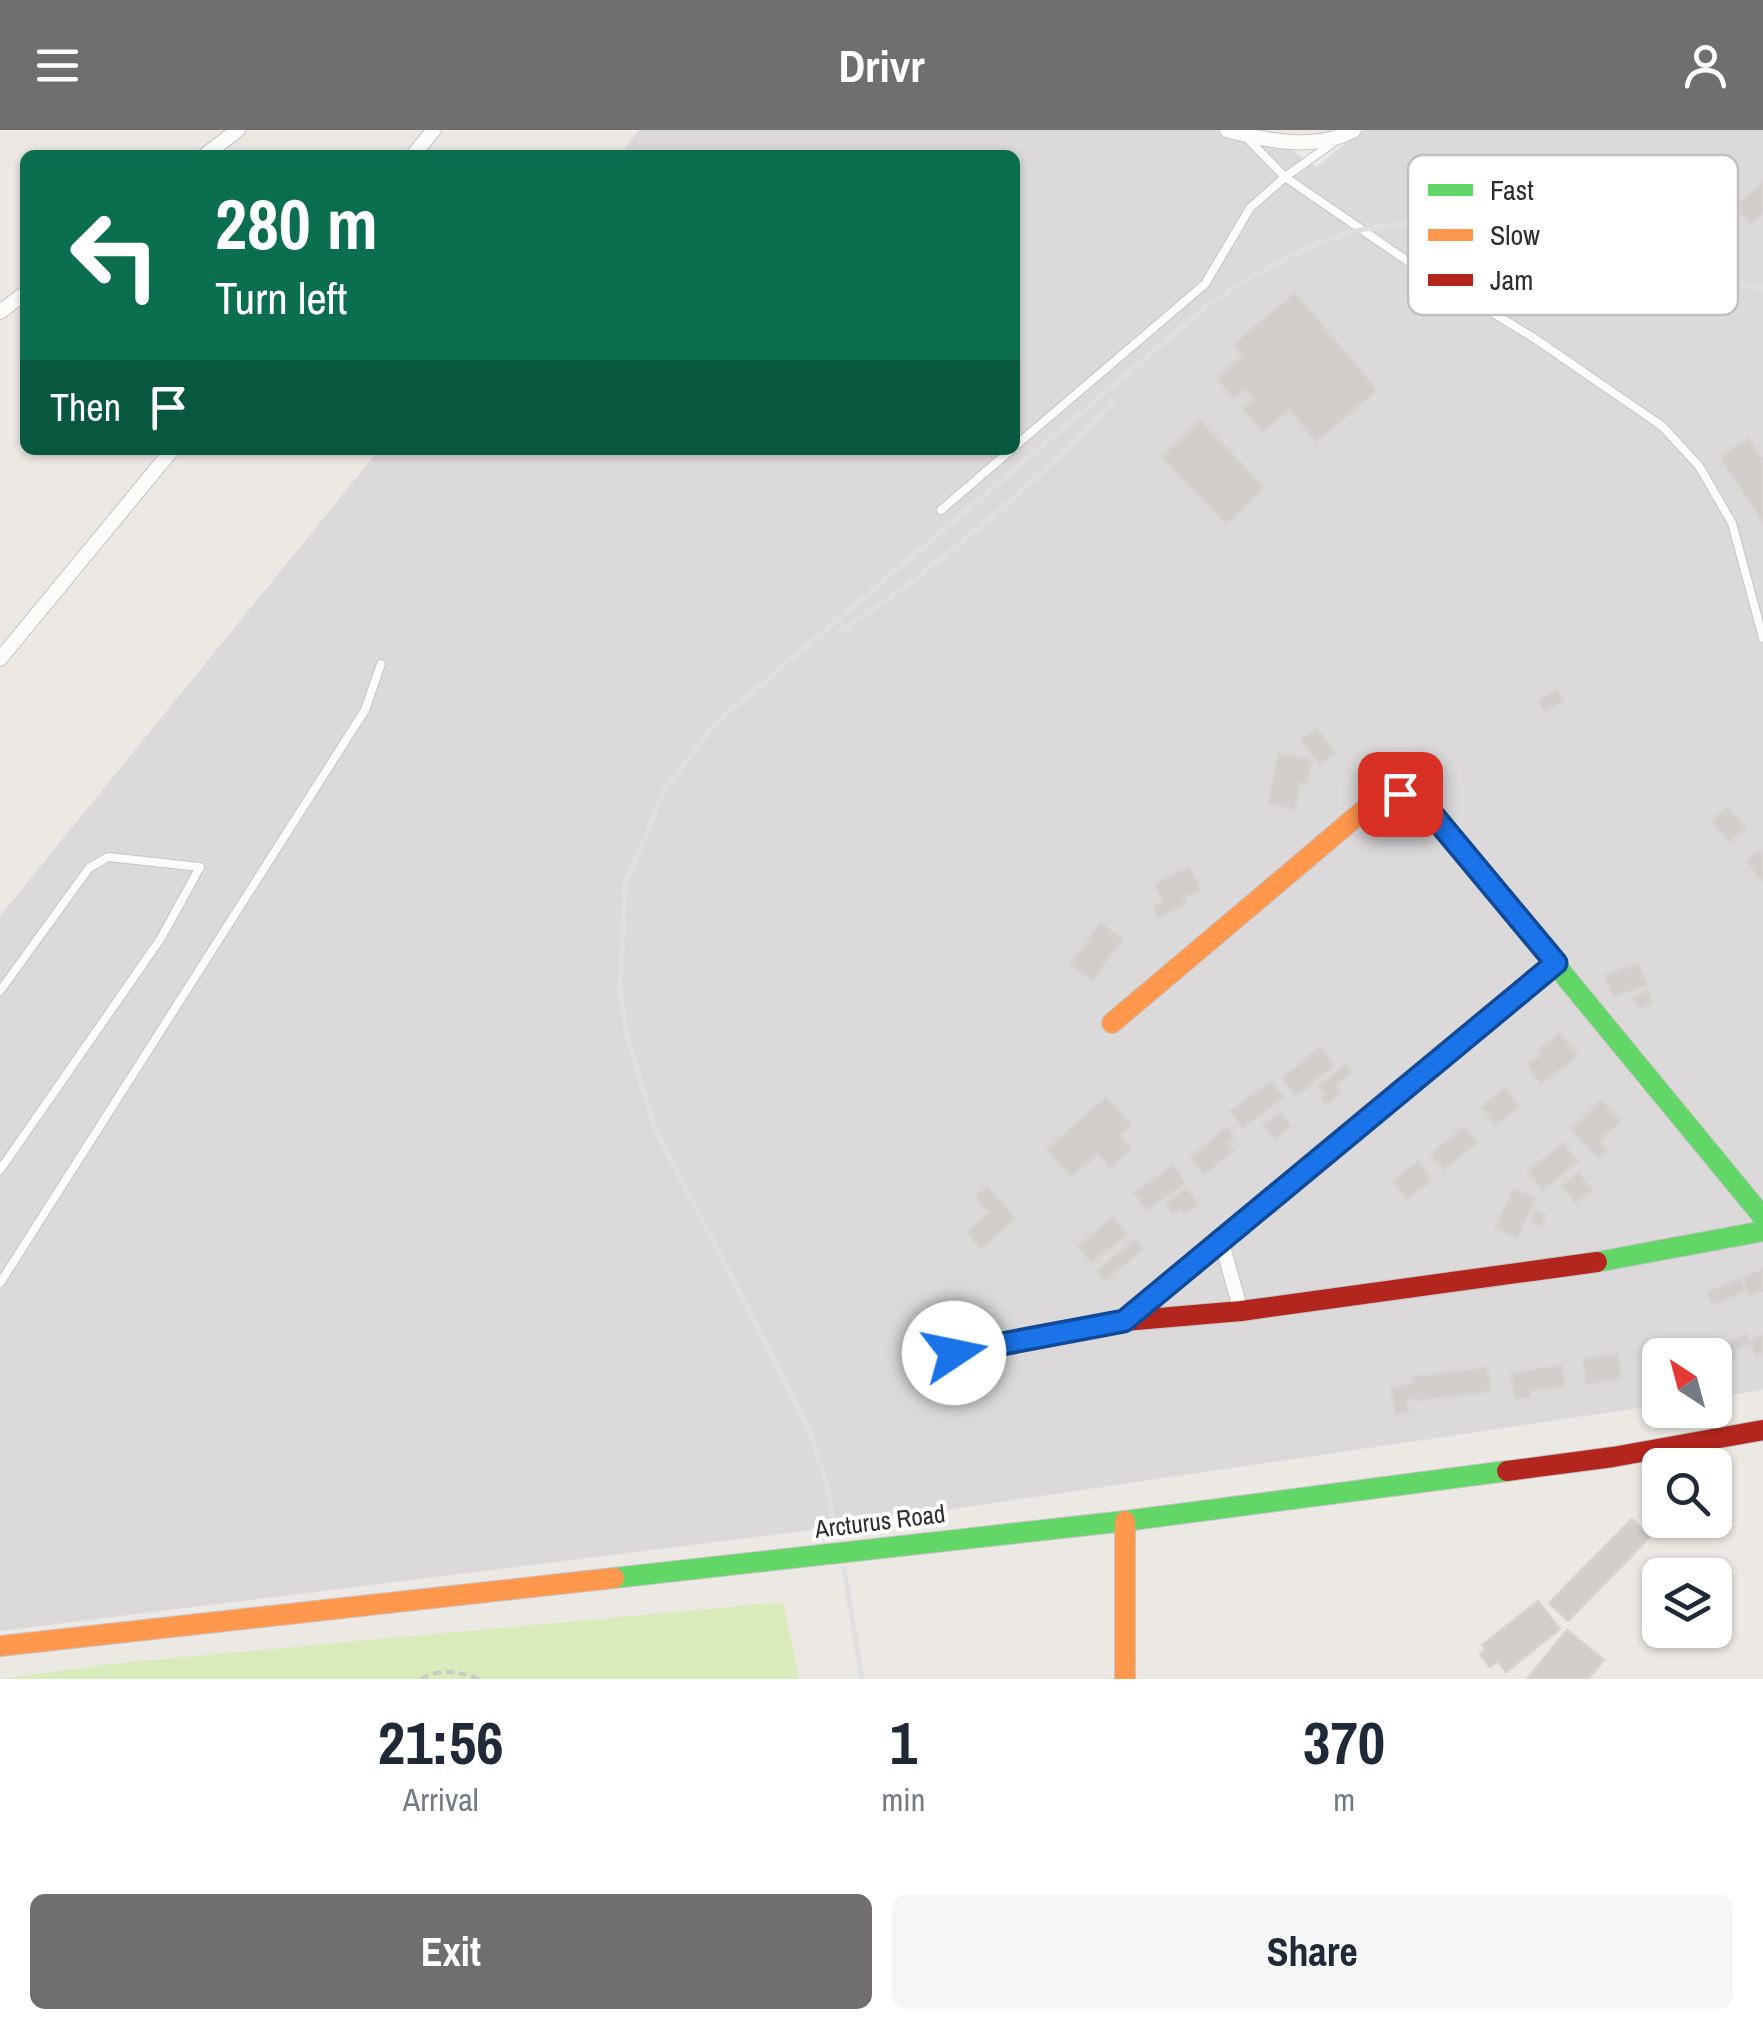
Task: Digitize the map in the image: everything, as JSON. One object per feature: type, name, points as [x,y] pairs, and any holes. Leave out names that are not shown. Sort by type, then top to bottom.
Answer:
[{"type":"street","points":[[212,150],[238,130]]},
{"type":"street","points":[[417,150],[434,130]]},
{"type":"street","points":[[1227,130],[1267,140],[1298,141],[1349,133]]},
{"type":"street","points":[[0,312],[20,297]]},
{"type":"street","points":[[0,660],[168,455]]},
{"type":"street","points":[[1112,1023],[1384,794],[1410,796],[1427,808],[1763,1217]]},
{"type":"street","points":[[1124,1321],[1556,963]]},
{"type":"street","points":[[954,1353],[1124,1321],[1241,1311],[1589,1264],[1763,1231]]},
{"type":"street","points":[[1221,1240],[1241,1311]]},
{"type":"street","name":"Arcturus Road","points":[[0,1646],[836,1550],[1125,1521],[1613,1457],[1763,1430]]},
{"type":"street","points":[[1125,1521],[1125,1679]]},
{"type":"lane","points":[[1020,442],[1204,284],[1250,208],[1285,177],[1349,133]]},
{"type":"lane","points":[[1243,134],[1285,177],[1408,261]]},
{"type":"lane","points":[[1496,315],[1662,426],[1699,466],[1732,522],[1763,638]]},
{"type":"lane","points":[[941,510],[1005,455]]},
{"type":"lane","points":[[0,1283],[365,710],[381,664]]},
{"type":"lane","points":[[0,991],[98,860],[108,856],[200,867],[161,938],[0,1170]]},
{"type":"path","points":[[421,1679],[435,1672],[456,1671],[479,1679]]},
{"type":"shaded area","points":[[639,130],[1260,130],[1317,167],[1361,130],[1763,130],[1763,1390],[1732,1395],[1732,1338],[1642,1338],[1642,1408],[797,1532],[0,1631],[0,916],[375,455],[1020,455],[1020,150],[623,150]]},
{"type":"green space","points":[[783,1602],[799,1679],[0,1679],[120,1663]]},
{"type":"building","points":[[1763,182],[1763,213],[1751,224],[1738,210],[1738,204]]},
{"type":"building","points":[[1295,293],[1377,390],[1316,442],[1289,410],[1263,432],[1243,408],[1253,399],[1245,390],[1234,399],[1216,378],[1243,355],[1234,344]]},
{"type":"building","points":[[1200,420],[1264,487],[1226,524],[1162,457]]},
{"type":"building","points":[[1748,438],[1763,460],[1763,522],[1720,457]]},
{"type":"building","points":[[1557,689],[1564,700],[1545,712],[1538,701]]},
{"type":"building","points":[[1316,728],[1335,752],[1320,764],[1301,740]]},
{"type":"building","points":[[1278,753],[1312,760],[1307,784],[1300,783],[1295,809],[1268,804]]},
{"type":"building","points":[[1727,807],[1746,827],[1730,842],[1711,822]]},
{"type":"building","points":[[1759,851],[1763,855],[1763,882],[1746,861]]},
{"type":"building","points":[[1190,867],[1201,890],[1184,898],[1186,904],[1158,918],[1153,907],[1163,901],[1155,884]]},
{"type":"building","points":[[1101,923],[1123,939],[1092,981],[1070,964]]},
{"type":"building","points":[[1639,963],[1647,985],[1613,997],[1605,975]]},
{"type":"building","points":[[1647,991],[1652,1003],[1639,1009],[1633,997]]},
{"type":"building","points":[[1560,1033],[1578,1056],[1541,1084],[1527,1065],[1541,1055],[1538,1050]]},
{"type":"building","points":[[1320,1047],[1334,1065],[1297,1096],[1282,1078]]},
{"type":"building","points":[[1346,1064],[1352,1072],[1335,1086],[1341,1093],[1326,1105],[1320,1098],[1325,1094],[1318,1086]]},
{"type":"building","points":[[1271,1081],[1284,1098],[1242,1128],[1230,1111]]},
{"type":"building","points":[[1505,1088],[1519,1106],[1495,1125],[1481,1107]]},
{"type":"building","points":[[1106,1097],[1131,1125],[1119,1135],[1131,1149],[1110,1168],[1098,1154],[1071,1177],[1047,1149]]},
{"type":"building","points":[[1601,1100],[1621,1121],[1599,1141],[1608,1150],[1599,1158],[1571,1129]]},
{"type":"building","points":[[1280,1112],[1291,1126],[1275,1139],[1263,1125]]},
{"type":"building","points":[[1464,1126],[1477,1142],[1444,1170],[1431,1154]]},
{"type":"building","points":[[1226,1127],[1235,1137],[1228,1143],[1234,1150],[1204,1175],[1190,1158]]},
{"type":"building","points":[[1563,1143],[1578,1161],[1543,1190],[1528,1171]]},
{"type":"building","points":[[1418,1161],[1432,1180],[1407,1199],[1393,1181]]},
{"type":"building","points":[[1173,1165],[1185,1183],[1147,1210],[1134,1193]]},
{"type":"building","points":[[1579,1173],[1592,1190],[1576,1203],[1562,1186]]},
{"type":"building","points":[[987,1186],[1015,1218],[981,1249],[967,1232],[989,1213],[975,1197]]},
{"type":"building","points":[[1187,1188],[1198,1205],[1184,1214],[1180,1209],[1173,1214],[1166,1203]]},
{"type":"building","points":[[1514,1188],[1536,1198],[1517,1238],[1495,1228]]},
{"type":"building","points":[[1535,1211],[1546,1215],[1541,1226],[1531,1222]]},
{"type":"building","points":[[1113,1217],[1127,1234],[1091,1263],[1077,1246]]},
{"type":"building","points":[[1135,1239],[1143,1249],[1105,1281],[1097,1271]]},
{"type":"building","points":[[1763,1269],[1763,1290],[1749,1296],[1742,1278]]},
{"type":"building","points":[[1741,1278],[1747,1291],[1712,1305],[1707,1292]]},
{"type":"building","points":[[1746,1334],[1750,1344],[1734,1351],[1737,1357],[1732,1359],[1732,1341]]},
{"type":"building","points":[[1763,1335],[1763,1353],[1756,1356],[1749,1341]]},
{"type":"building","points":[[1618,1354],[1621,1379],[1586,1384],[1583,1359]]},
{"type":"building","points":[[1562,1365],[1565,1386],[1530,1391],[1530,1397],[1515,1400],[1511,1373]]},
{"type":"building","points":[[1487,1367],[1491,1392],[1406,1399],[1408,1413],[1395,1414],[1391,1387],[1412,1384],[1412,1377]]},
{"type":"building","points":[[1632,1519],[1642,1529],[1642,1538],[1649,1538],[1568,1621],[1549,1603]]},
{"type":"building","points":[[1538,1601],[1560,1629],[1506,1672],[1497,1661],[1490,1667],[1480,1654],[1485,1650],[1482,1645]]},
{"type":"building","points":[[1567,1630],[1604,1660],[1588,1679],[1527,1679]]},
{"type":"railway","points":[[835,1528],[809,1429],[654,1126],[626,1032],[620,990],[625,884],[665,789],[715,724],[1209,304],[1325,240],[1366,229],[1408,225]]},
{"type":"railway","points":[[1738,283],[1763,288]]},
{"type":"railway","points":[[841,631],[914,580],[983,524],[1112,402]]},
{"type":"railway","points":[[844,1569],[862,1679]]},
{"type":"traffic: fast","points":[[1447,833],[1763,1217]]},
{"type":"traffic: fast","points":[[1597,1262],[1763,1231]]},
{"type":"traffic: fast","points":[[614,1578],[1125,1521],[1507,1471]]},
{"type":"traffic: slow","points":[[1112,1023],[1383,794],[1421,804],[1447,833]]},
{"type":"traffic: slow","points":[[1125,1521],[1125,1679]]},
{"type":"traffic: slow","points":[[0,1646],[614,1578]]},
{"type":"traffic: jam","points":[[954,1353],[1124,1321],[1241,1311],[1597,1262]]},
{"type":"traffic: jam","points":[[1507,1471],[1763,1430]]},
{"type":"route","points":[[954,1353],[1124,1321],[1556,963],[1427,808],[1400,794]]}]
